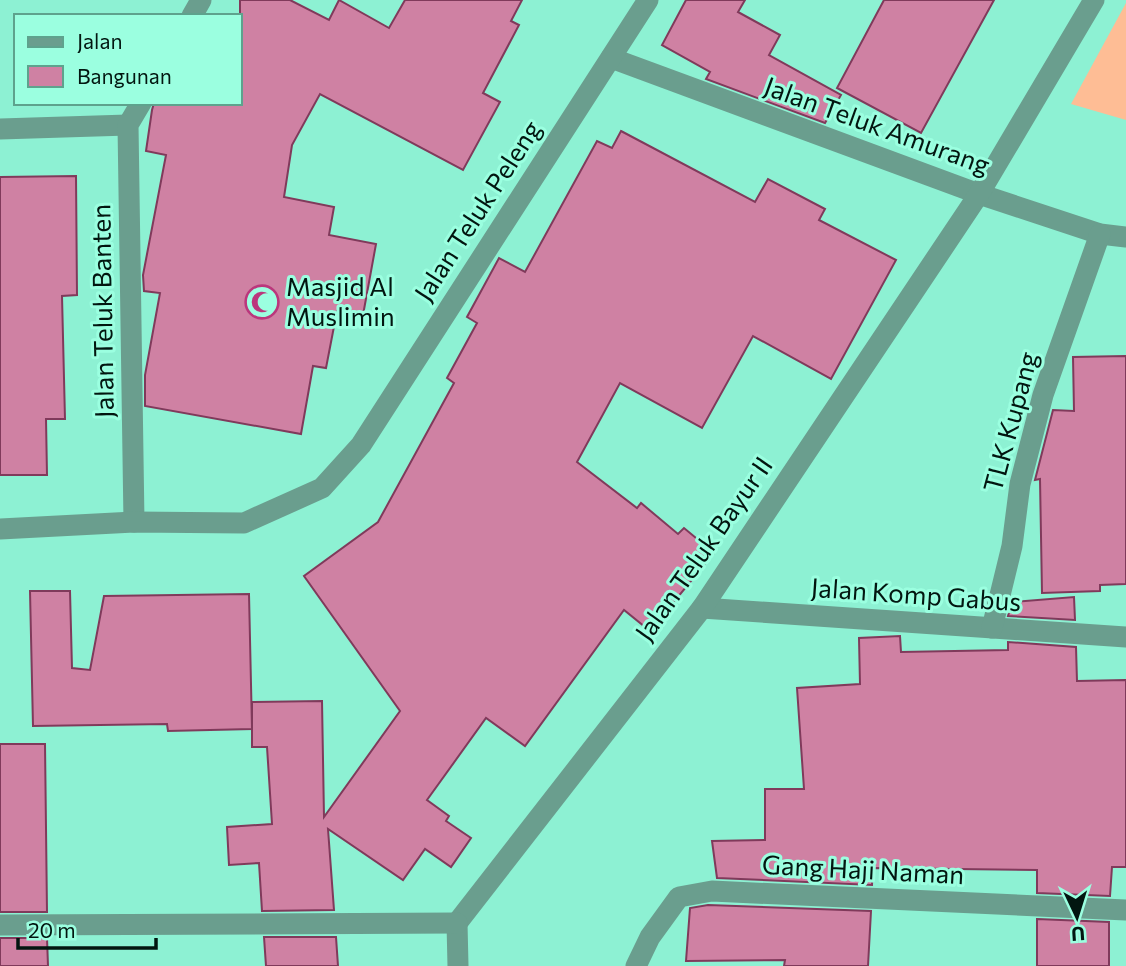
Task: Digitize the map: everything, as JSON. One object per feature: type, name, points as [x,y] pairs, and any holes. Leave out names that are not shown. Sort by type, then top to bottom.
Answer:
[{"type":"street","name":"Jalan Teluk Peleng","points":[[0,529],[134,522],[244,523],[322,488],[360,445],[648,0]]},
{"type":"street","name":"Jalan Teluk Bayur II","points":[[457,923],[702,608],[979,194],[1094,0]]},
{"type":"street","name":"Jalan Teluk Amurang","points":[[611,58],[979,194],[1100,234],[1126,237]]},
{"type":"street","points":[[0,129],[128,125],[140,105]]},
{"type":"street","name":"Jalan Teluk Banten","points":[[128,125],[134,522]]},
{"type":"street","name":"TLK Kupang","points":[[992,628],[1012,546],[1020,484],[1043,395],[1100,234]]},
{"type":"street","name":"Jalan Komp Gabus","points":[[702,608],[1126,637]]},
{"type":"street","name":"Gang Haji Naman","points":[[636,966],[650,937],[679,897],[712,891],[1126,909]]},
{"type":"street","points":[[0,925],[457,923],[457,966]]},
{"type":"shaded area","points":[[1126,3],[1126,120],[1071,104]]},
{"type":"building","points":[[240,0],[290,0],[329,20],[339,0],[389,28],[405,0],[522,0],[511,21],[519,25],[483,93],[500,102],[463,170],[320,94],[292,145],[284,197],[334,207],[329,235],[376,244],[363,315],[337,311],[326,368],[313,366],[301,434],[145,406],[145,375],[160,293],[144,291],[143,275],[166,155],[146,151],[152,110],[153,105],[242,105]]},
{"type":"building","points":[[686,0],[745,0],[738,12],[780,35],[769,55],[841,95],[825,123],[706,79],[710,72],[662,45]]},
{"type":"building","points":[[884,0],[994,0],[921,133],[837,88]]},
{"type":"building","points":[[621,131],[755,202],[768,179],[825,209],[819,220],[896,260],[831,379],[753,336],[702,428],[620,383],[577,462],[637,508],[641,503],[678,534],[684,528],[714,553],[650,631],[624,610],[525,746],[486,718],[427,800],[449,816],[446,821],[471,838],[451,867],[425,849],[403,880],[328,829],[334,910],[262,911],[259,863],[229,865],[227,827],[272,824],[267,747],[252,747],[252,702],[322,701],[324,817],[400,711],[304,576],[378,522],[454,383],[447,378],[477,323],[467,317],[499,258],[525,272],[597,141],[612,148]]},
{"type":"building","points":[[76,176],[77,295],[62,296],[65,419],[46,419],[47,475],[0,475],[0,177]]},
{"type":"building","points":[[1126,356],[1126,584],[1100,585],[1100,591],[1042,593],[1040,479],[1035,480],[1053,410],[1074,411],[1073,357]]},
{"type":"building","points":[[30,591],[70,591],[72,668],[90,670],[104,596],[249,594],[252,729],[168,731],[167,724],[33,726]]},
{"type":"building","points":[[1074,597],[1075,620],[1008,616],[1012,602]]},
{"type":"building","points":[[900,636],[901,652],[1008,650],[1008,642],[1076,647],[1077,681],[1126,680],[1126,867],[1112,867],[1110,896],[1037,893],[1037,870],[873,868],[872,885],[717,878],[712,841],[765,840],[765,789],[804,789],[797,688],[860,684],[859,638]]},
{"type":"building","points":[[0,744],[45,744],[47,912],[0,912]]},
{"type":"building","points":[[708,905],[871,911],[868,966],[784,966],[785,960],[686,961],[690,908]]},
{"type":"building","points":[[1037,919],[1109,922],[1109,966],[1037,966]]},
{"type":"building","points":[[264,937],[336,937],[338,966],[266,966]]},
{"type":"building","points":[[0,938],[47,938],[48,966],[0,966]]},
{"type":"place","name":"Masjid Al Muslimin","points":[[262,302]]}]
